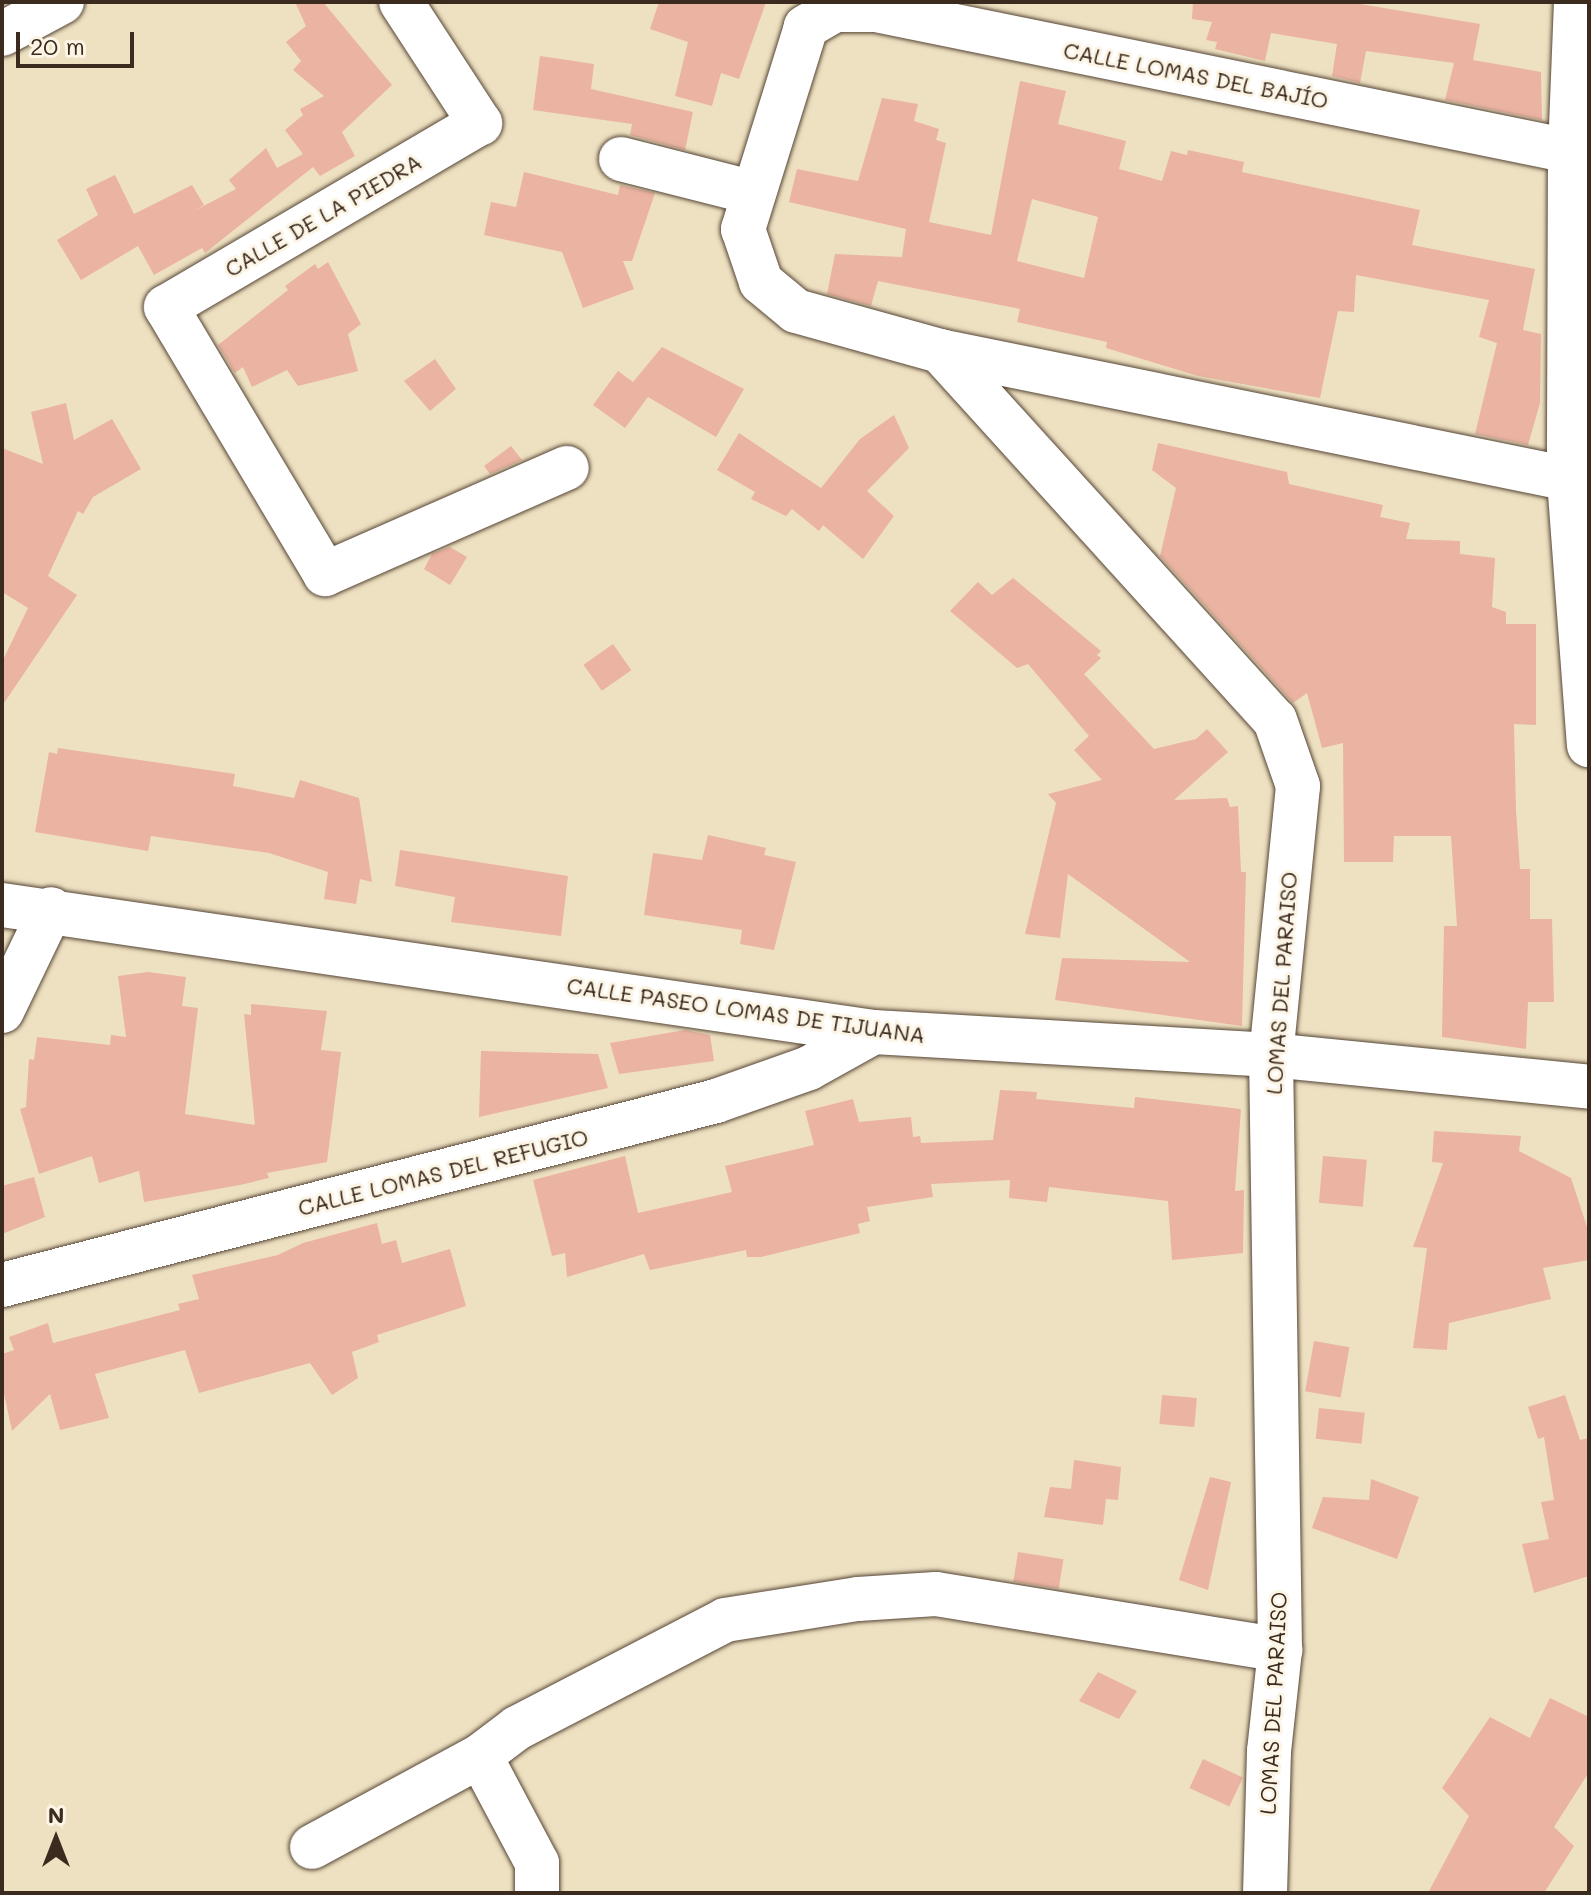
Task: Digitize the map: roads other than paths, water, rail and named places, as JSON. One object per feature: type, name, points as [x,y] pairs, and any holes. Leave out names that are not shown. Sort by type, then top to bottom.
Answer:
[{"type":"street","points":[[2,34],[62,2]]},
{"type":"street","name":"CALLE DE LA PIEDRA","points":[[401,2],[480,123],[166,307],[325,574],[567,468]]},
{"type":"street","points":[[1576,2],[1579,481],[1589,745]]},
{"type":"street","name":"CALLE LOMAS DEL BAJÍO","points":[[754,193],[806,27],[835,10],[876,10],[1579,153]]},
{"type":"street","points":[[621,159],[754,193],[743,229],[761,282],[796,311],[940,351],[1579,481]]},
{"type":"street","name":"LOMAS DEL PARAISO","points":[[940,351],[1275,720],[1298,786],[1271,1055],[1280,1650],[1269,1751],[1265,1893]]},
{"type":"street","name":"CALLE PASEO LOMAS DE TIJUANA","points":[[2,905],[51,909],[874,1032],[1271,1055],[1589,1087]]},
{"type":"street","points":[[2,1011],[51,909]]},
{"type":"street","name":"CALLE LOMAS DEL REFUGIO","points":[[2,1285],[716,1101],[809,1068],[874,1032]]},
{"type":"street","points":[[312,1847],[480,1756],[517,1728],[725,1620],[858,1599],[936,1594],[1280,1650]]},
{"type":"street","points":[[480,1756],[537,1863],[537,1893]]}]
